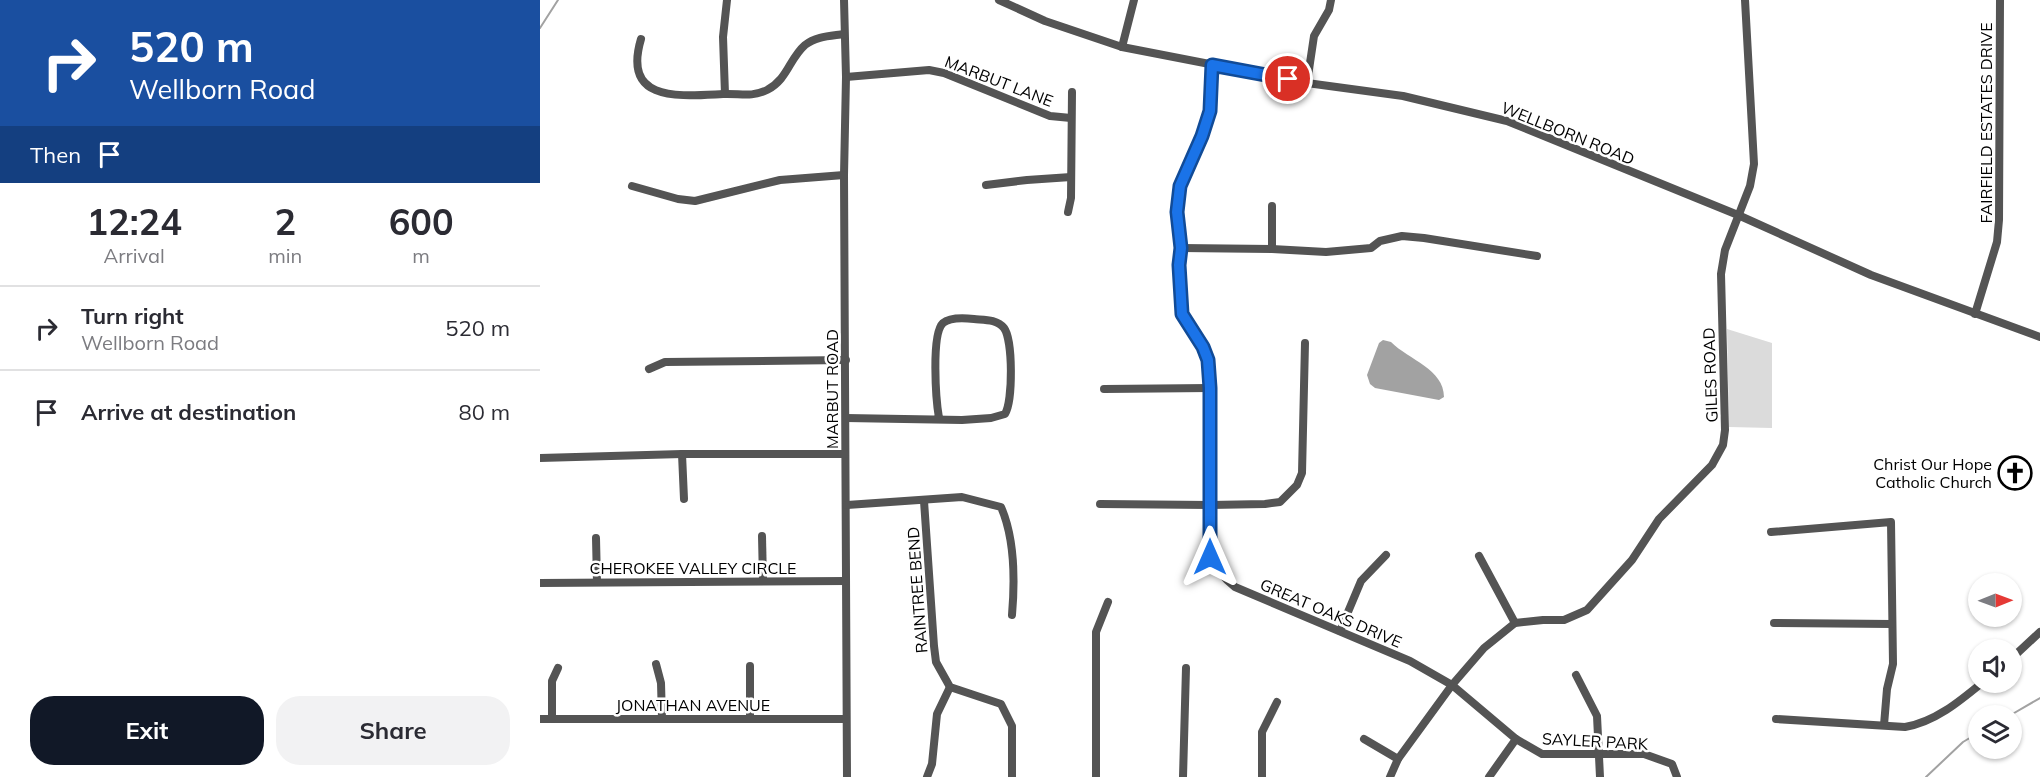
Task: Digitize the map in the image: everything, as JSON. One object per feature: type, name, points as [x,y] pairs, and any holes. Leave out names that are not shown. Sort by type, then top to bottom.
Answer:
[{"type":"street","points":[[724,94],[723,37],[727,0]]},
{"type":"street","name":"MARBUT ROAD","points":[[844,0],[847,777]]},
{"type":"street","name":"WELLBORN ROAD","points":[[999,0],[1045,21],[1122,47],[1307,83],[1403,96],[1507,122],[1738,216],[1871,275],[2040,337]]},
{"type":"street","points":[[1122,47],[1134,0]]},
{"type":"street","points":[[1307,83],[1314,36],[1329,10],[1331,0]]},
{"type":"street","name":"GILES ROAD","points":[[1515,623],[1564,620],[1587,610],[1632,560],[1659,519],[1712,465],[1723,445],[1726,413],[1722,274],[1725,250],[1750,186],[1754,164],[1745,0]]},
{"type":"street","name":"FAIRFIELD ESTATES DRIVE","points":[[1975,314],[1997,242],[1999,220],[2000,0]]},
{"type":"street","points":[[641,39],[636,60],[637,69],[644,84],[658,92],[679,96],[750,95],[781,82],[806,45],[820,37],[844,34]]},
{"type":"street","name":"GREAT OAKS DRIVE","points":[[1212,65],[1210,111],[1202,136],[1180,186],[1177,212],[1181,248],[1179,265],[1182,314],[1203,347],[1208,360],[1210,557],[1223,578],[1235,587],[1410,661],[1452,685]]},
{"type":"street","name":"MARBUT LANE","points":[[846,77],[928,70],[944,73],[1050,116],[1071,118]]},
{"type":"street","points":[[1068,212],[1071,198],[1072,92]]},
{"type":"street","points":[[632,186],[678,199],[695,201],[780,180],[844,175]]},
{"type":"street","points":[[987,185],[1071,177]]},
{"type":"street","points":[[1272,206],[1272,249]]},
{"type":"street","points":[[1181,248],[1326,252],[1371,248],[1380,241],[1402,236],[1537,256]]},
{"type":"street","points":[[846,418],[962,420],[991,418],[1005,414],[1010,399],[1010,350],[1009,339],[1000,324],[991,320],[967,318],[947,320],[940,325],[936,340],[936,398],[939,418]]},
{"type":"street","points":[[1100,504],[1210,505],[1280,502],[1297,485],[1302,473],[1305,343]]},
{"type":"street","points":[[650,369],[665,362],[846,360]]},
{"type":"street","points":[[1104,389],[1210,388]]},
{"type":"street","points":[[540,458],[682,454],[845,454]]},
{"type":"street","points":[[682,454],[684,499]]},
{"type":"street","points":[[847,505],[962,497],[1001,507],[1007,521],[1011,542],[1012,615]]},
{"type":"street","name":"RAINTREE BEND","points":[[924,501],[936,662],[950,687]]},
{"type":"street","points":[[1771,532],[1891,522],[1893,664],[1887,689],[1884,725]]},
{"type":"street","points":[[762,536],[762,581]]},
{"type":"street","points":[[596,538],[597,582]]},
{"type":"street","points":[[1340,631],[1361,581],[1386,555]]},
{"type":"street","points":[[1390,777],[1398,759],[1452,685],[1484,648],[1515,623],[1479,556]]},
{"type":"street","name":"CHEROKEE VALLEY CIRCLE","points":[[540,583],[846,581]]},
{"type":"street","points":[[1096,777],[1096,632],[1108,602]]},
{"type":"street","points":[[1774,623],[1892,624]]},
{"type":"street","points":[[2022,649],[2040,632]]},
{"type":"street","points":[[656,664],[660,683],[662,719]]},
{"type":"street","points":[[750,666],[750,718]]},
{"type":"street","points":[[552,719],[552,681],[558,668]]},
{"type":"street","points":[[1183,777],[1186,668]]},
{"type":"street","points":[[1576,675],[1597,716],[1600,777]]},
{"type":"street","name":"SAYLER PARK","points":[[1452,685],[1516,739],[1542,754],[1644,754],[1672,764],[1677,777]]},
{"type":"street","points":[[927,777],[932,764],[937,714],[950,687],[1001,704],[1012,726],[1012,777]]},
{"type":"street","points":[[1776,719],[1905,727],[1920,725],[1968,693]]},
{"type":"street","points":[[1262,777],[1262,732],[1278,702]]},
{"type":"street","name":"JONATHAN AVENUE","points":[[540,719],[846,719]]},
{"type":"street","points":[[1488,777],[1516,739]]},
{"type":"street","points":[[1364,740],[1398,759]]},
{"type":"shaded area","points":[[1727,329],[1772,343],[1772,428],[1729,427]]},
{"type":"shaded area","points":[[1383,340],[1391,342],[1432,372],[1442,387],[1444,397],[1439,400],[1375,388],[1370,384],[1367,375],[1379,343]]},
{"type":"waterway","points":[[540,28],[558,0]]},
{"type":"waterway","points":[[2022,708],[2040,698]]},
{"type":"waterway","points":[[1926,777],[1968,739]]},
{"type":"place","name":"Christ Our Hope Catholic Church","points":[[2015,473]]},
{"type":"route","points":[[1210,557],[1208,360],[1193,329],[1182,314],[1179,265],[1181,248],[1177,212],[1180,186],[1202,136],[1210,111],[1212,65],[1288,79]]}]
